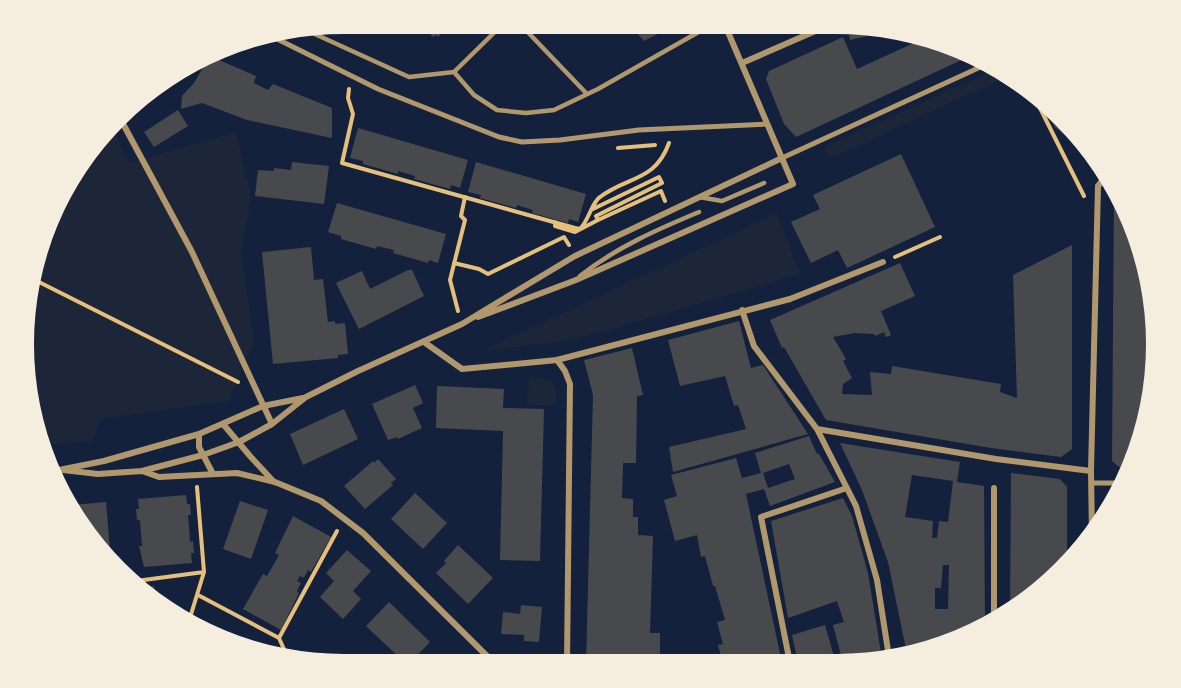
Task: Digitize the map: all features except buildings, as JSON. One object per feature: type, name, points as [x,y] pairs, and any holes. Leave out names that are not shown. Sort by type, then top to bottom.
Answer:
[{"type":"street","points":[[63,470],[98,474],[142,471],[204,455],[238,442],[272,424],[306,398],[358,371],[462,324],[576,280],[793,184],[729,34]]},
{"type":"street","points":[[742,63],[809,34]]},
{"type":"street","points":[[281,41],[378,90],[499,137],[522,142],[560,140],[639,130],[767,124]]},
{"type":"street","points":[[462,324],[575,256],[978,68]]},
{"type":"street","points":[[124,126],[192,252],[272,424]]},
{"type":"street","points":[[1092,518],[1091,471],[1097,224],[1098,186],[1101,183]]},
{"type":"street","points":[[424,342],[462,369],[557,360],[790,298],[883,262]]},
{"type":"street","points":[[742,310],[754,346],[817,429],[856,506],[877,580],[888,649]]},
{"type":"street","points":[[557,360],[570,384],[567,654]]},
{"type":"street","points":[[63,470],[199,434],[263,406],[306,398]]},
{"type":"street","points":[[223,424],[249,456],[275,482]]},
{"type":"street","points":[[817,429],[996,459],[1091,471]]},
{"type":"street","points":[[199,434],[200,447],[213,474]]},
{"type":"street","points":[[142,471],[159,477],[237,473],[275,482],[321,501],[363,532],[485,654]]},
{"type":"street","points":[[1093,483],[1114,483]]},
{"type":"street","points":[[788,654],[761,518],[847,488]]},
{"type":"street","points":[[994,488],[994,611]]},
{"type":"lane","points":[[318,36],[410,77],[454,72],[493,34]]},
{"type":"lane","points":[[530,34],[587,94]]},
{"type":"lane","points":[[454,72],[474,94],[497,110],[526,113],[554,110],[693,34]]},
{"type":"lane","points":[[698,197],[722,201],[764,183]]},
{"type":"lane","points":[[576,280],[604,257],[648,234],[699,212]]},
{"type":"path","points":[[348,98],[353,114],[342,164],[580,229],[587,222],[597,198],[645,174],[663,159],[669,143]]},
{"type":"path","points":[[1042,112],[1097,224]]},
{"type":"path","points":[[593,209],[659,177],[662,183],[596,216],[598,220]]},
{"type":"path","points":[[555,222],[555,226],[575,232],[661,191],[670,210]]},
{"type":"path","points":[[454,296],[450,280],[465,220],[461,216],[465,197]]},
{"type":"path","points":[[454,263],[479,269],[488,274],[564,237],[575,256]]},
{"type":"path","points":[[883,262],[940,237]]},
{"type":"path","points":[[40,283],[255,390]]},
{"type":"path","points":[[192,613],[204,573],[197,487]]},
{"type":"path","points":[[279,638],[338,530]]},
{"type":"path","points":[[144,580],[204,573]]},
{"type":"path","points":[[198,595],[279,638],[283,648]]},
{"type":"shaded area","points":[[987,73],[999,80],[830,159],[824,147]]},
{"type":"shaded area","points":[[236,132],[251,197],[241,252],[254,341],[229,401],[101,419],[92,441],[51,444],[37,384],[34,344],[40,284],[51,245],[66,207],[98,156],[116,135],[129,163]]},
{"type":"shaded area","points":[[777,213],[800,274],[602,332],[563,341],[478,352],[553,318]]},
{"type":"shaded area","points":[[529,377],[553,382],[556,390],[556,406],[527,404]]}]
